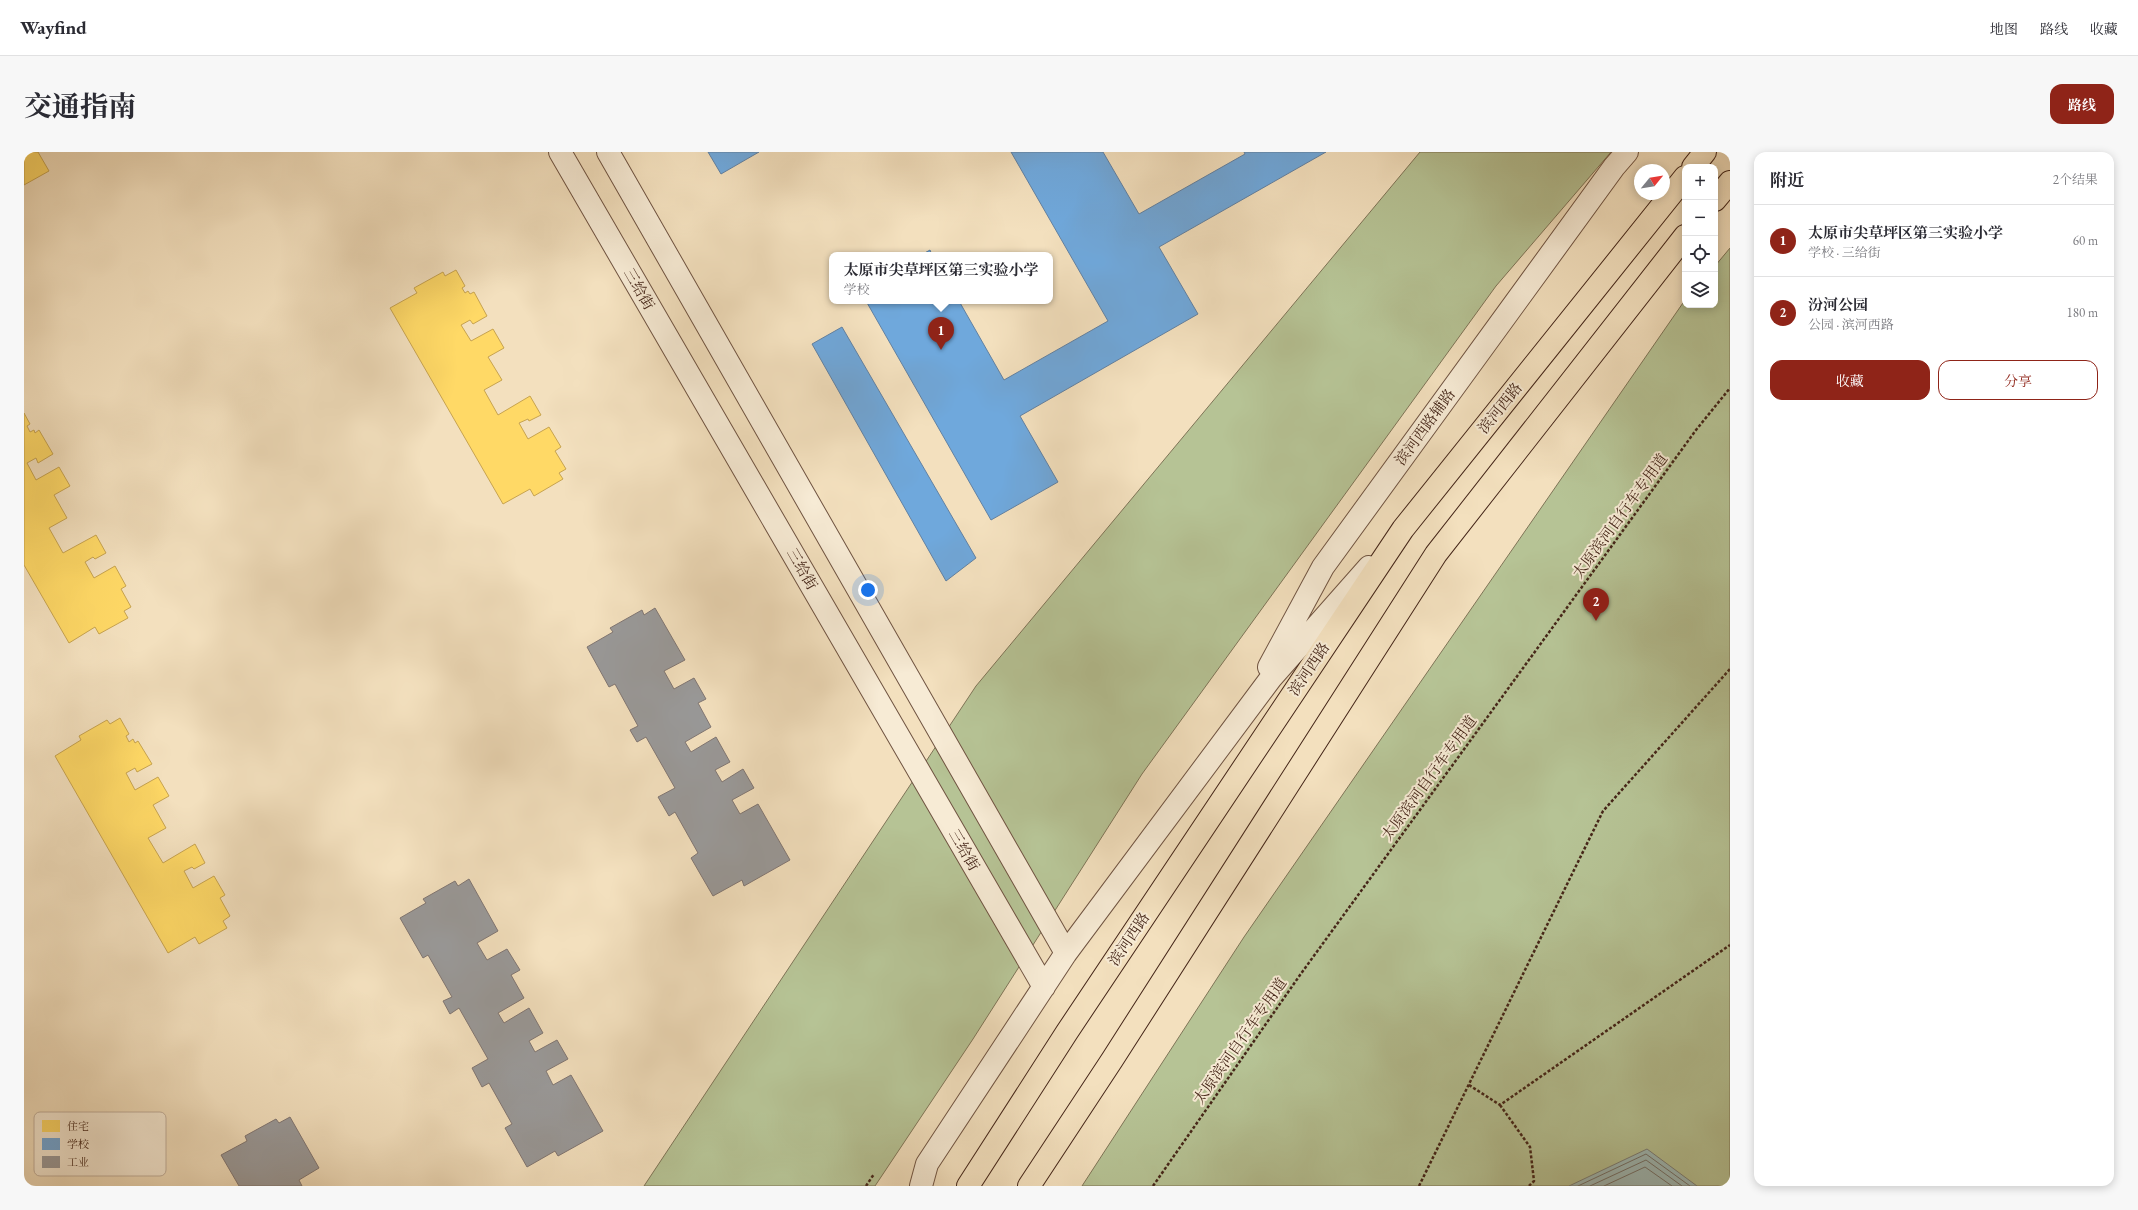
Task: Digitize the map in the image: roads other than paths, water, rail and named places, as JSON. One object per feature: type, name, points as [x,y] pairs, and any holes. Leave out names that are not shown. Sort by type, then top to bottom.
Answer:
[{"type":"highway","points":[[1695,164],[1705,152]]},
{"type":"highway","name":"滨河西路","points":[[968,1186],[1067,1032],[1403,529],[1682,181]]},
{"type":"highway","points":[[1718,196],[1730,182]]},
{"type":"highway","points":[[1029,1186],[1112,1060],[1436,554],[1682,240]]},
{"type":"street","name":"三给街","points":[[560,152],[1044,987]]},
{"type":"street","points":[[608,152],[1066,953]]},
{"type":"street","name":"滨河西路辅路","points":[[1243,715],[1322,567],[1614,167],[1628,152]]},
{"type":"street","points":[[913,1186],[1066,953],[1243,715],[1271,678],[1403,529]]},
{"type":"street","points":[[921,1186],[927,1164]]},
{"type":"water","points":[[1647,1149],[1697,1186],[1569,1186]]},
{"type":"place","name":"太原市尖草坪区第三实验小学","points":[[941,350]]},
{"type":"place","name":"汾河公园","points":[[1596,621]]}]
